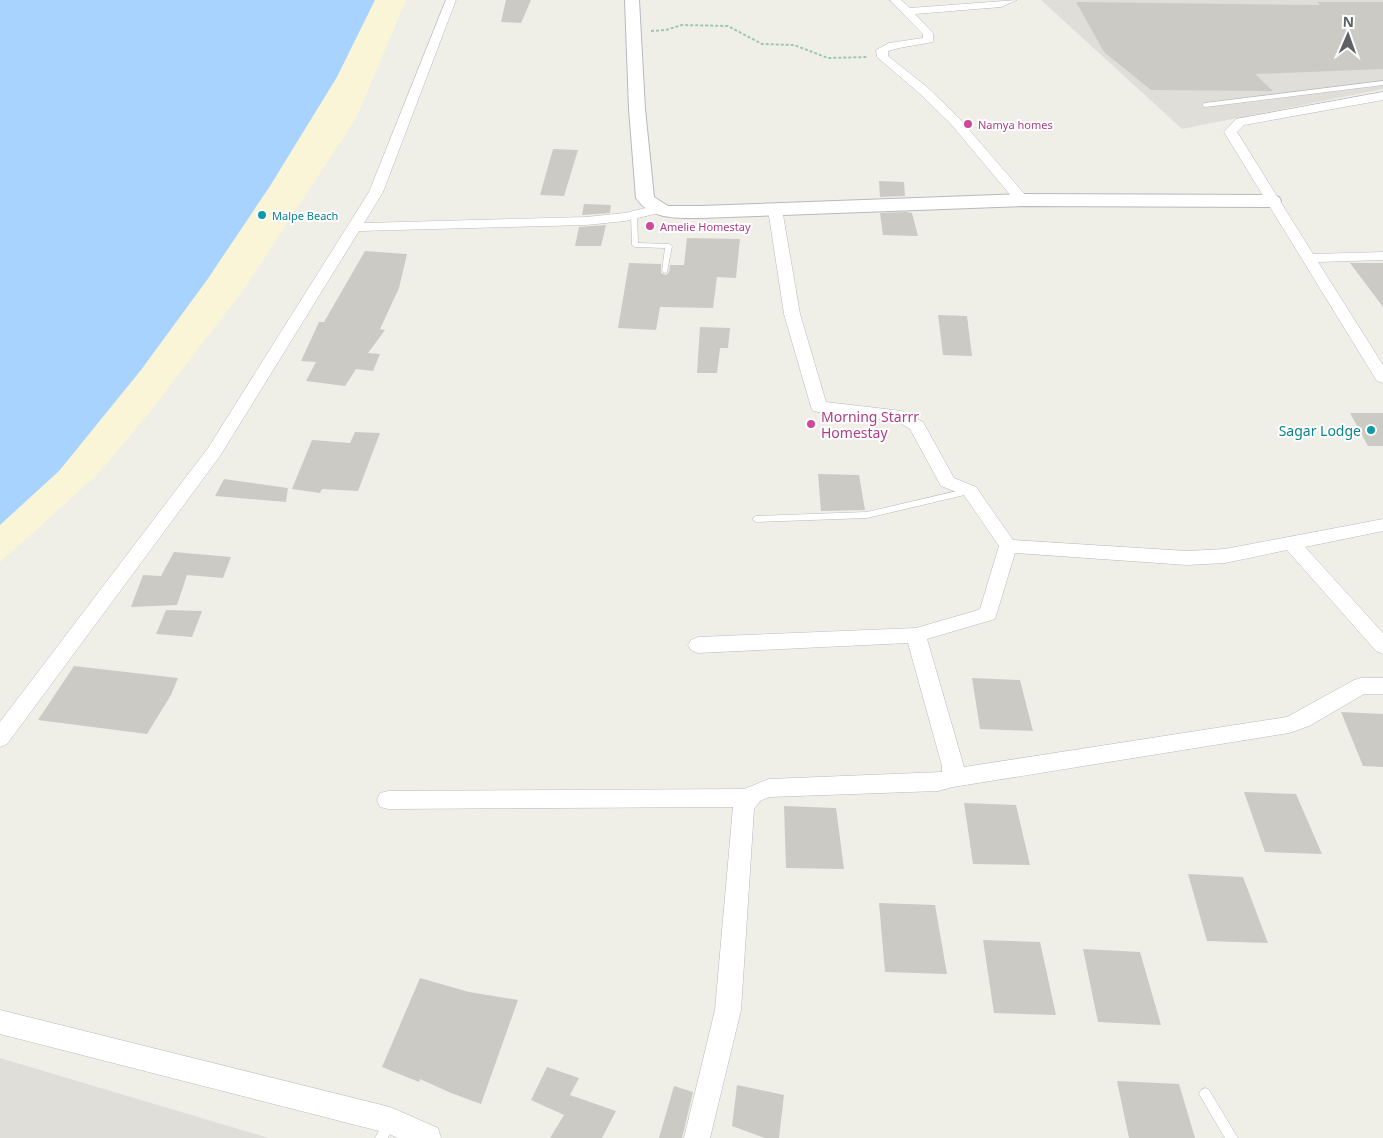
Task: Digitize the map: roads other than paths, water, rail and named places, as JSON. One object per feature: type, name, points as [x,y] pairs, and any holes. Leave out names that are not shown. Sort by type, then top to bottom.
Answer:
[{"type":"street","points":[[0,738],[214,452],[355,227],[376,192],[451,0]]},
{"type":"street","points":[[632,0],[637,109],[645,198],[651,206],[663,212],[1022,200],[1272,201]]},
{"type":"street","points":[[895,0],[928,33],[929,40],[914,44],[889,46],[882,50],[883,57],[923,90],[954,120],[1022,200]]},
{"type":"street","points":[[906,12],[1001,4],[1012,0]]},
{"type":"street","points":[[1383,96],[1240,122],[1230,132],[1383,378]]},
{"type":"street","points":[[775,208],[792,314],[819,407],[870,411],[902,416],[917,426],[947,482],[970,491],[1008,546]]},
{"type":"street","points":[[355,227],[586,221],[634,215],[658,209]]},
{"type":"street","points":[[1308,258],[1383,256]]},
{"type":"street","points":[[1008,546],[1187,558],[1225,556],[1383,525]]},
{"type":"street","points":[[1291,543],[1383,646]]},
{"type":"street","points":[[698,644],[916,635],[988,614],[1008,546]]},
{"type":"street","points":[[916,635],[954,766],[952,778]]},
{"type":"street","points":[[388,800],[746,798],[756,792],[769,788],[938,782],[952,778],[1289,726],[1361,686],[1383,686]]},
{"type":"street","points":[[697,1138],[728,1010],[743,809],[746,798]]},
{"type":"street","points":[[0,1022],[386,1129],[428,1138]]},
{"type":"lane","points":[[1205,105],[1383,83]]},
{"type":"lane","points":[[634,215],[635,245],[669,246],[665,271]]},
{"type":"lane","points":[[756,519],[868,515],[970,491]]},
{"type":"lane","points":[[1205,1094],[1232,1138]]},
{"type":"water","points":[[0,0],[375,0],[337,77],[270,186],[207,280],[141,370],[59,471],[0,525]]},
{"type":"place","name":"Namya homes","points":[[968,124]]},
{"type":"place","name":"Malpe Beach","points":[[262,215]]},
{"type":"place","name":"Amelie Homestay","points":[[650,226]]},
{"type":"place","name":"Morning Starrr Homestay","points":[[811,424]]},
{"type":"place","name":"Sagar Lodge","points":[[1371,430]]}]
